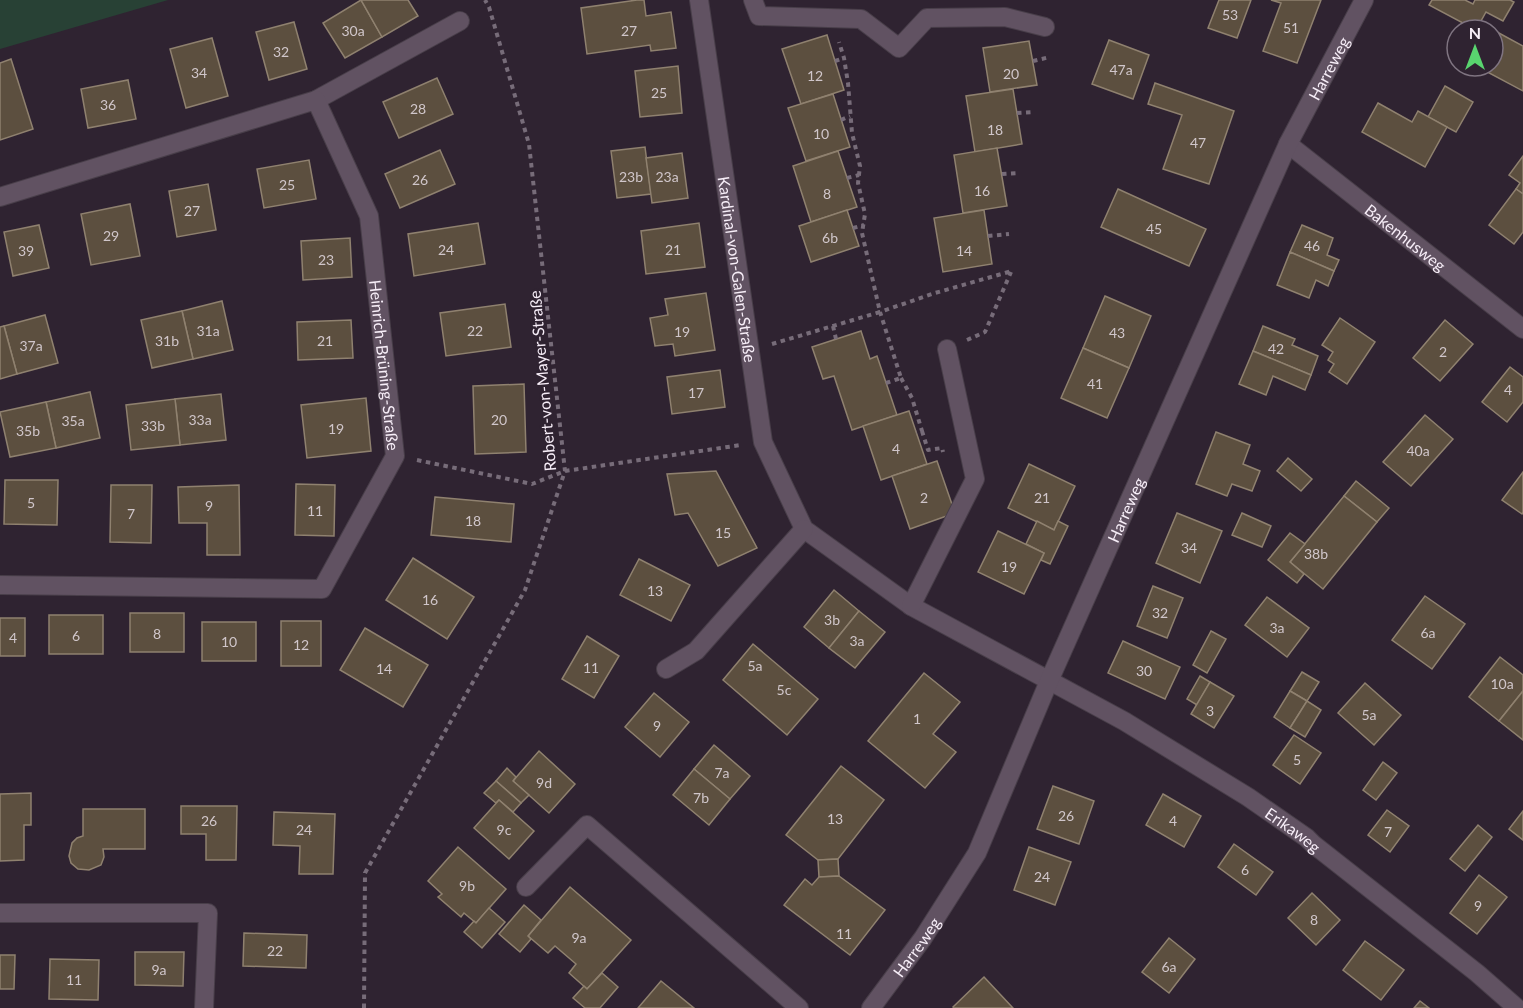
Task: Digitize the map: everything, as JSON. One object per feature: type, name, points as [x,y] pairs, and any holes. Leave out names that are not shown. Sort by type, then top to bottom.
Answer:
[{"type":"street","name":"Kardinal-von-Galen-Straße","points":[[699,0],[763,442],[804,530],[911,606],[1049,681]]},
{"type":"street","points":[[753,0],[759,16],[861,19],[899,48],[927,18],[1005,17],[1045,27]]},
{"type":"street","name":"Harreweg","points":[[871,1008],[923,938],[977,853],[1049,681],[1288,144],[1364,0]]},
{"type":"street","points":[[0,197],[316,100],[460,21]]},
{"type":"street","name":"Heinrich-Brüning-Straße","points":[[0,585],[322,589],[395,456],[369,216],[316,100]]},
{"type":"street","name":"Bakenhusweg","points":[[1288,144],[1523,329]]},
{"type":"street","points":[[911,606],[975,479],[947,349]]},
{"type":"street","points":[[666,669],[696,651],[804,530]]},
{"type":"street","name":"Erikaweg","points":[[1049,681],[1124,722],[1222,781],[1307,838],[1477,973],[1517,1008]]},
{"type":"street","points":[[526,887],[587,825],[799,1008]]},
{"type":"street","points":[[0,913],[208,912],[204,1008]]},
{"type":"path","name":"Robert-von-Mayer-Straße","points":[[364,1008],[366,873],[525,590],[566,471],[529,144],[485,0]]},
{"type":"path","points":[[832,18],[844,58],[852,133],[860,166],[858,183],[866,214],[862,233],[880,312],[901,378],[912,398],[928,450],[942,448],[945,457]]},
{"type":"path","points":[[1033,61],[1050,57]]},
{"type":"path","points":[[835,61],[844,58]]},
{"type":"path","points":[[1017,113],[1034,112]]},
{"type":"path","points":[[841,120],[850,116]]},
{"type":"path","points":[[1002,174],[1019,173]]},
{"type":"path","points":[[847,178],[859,175]]},
{"type":"path","points":[[853,228],[864,225]]},
{"type":"path","points":[[988,236],[1009,234]]},
{"type":"path","points":[[750,351],[1012,271],[985,332],[947,349]]},
{"type":"path","points":[[833,326],[836,339]]},
{"type":"path","points":[[886,383],[901,378]]},
{"type":"path","points":[[916,432],[922,431]]},
{"type":"path","points":[[395,456],[532,484],[566,471],[763,442]]},
{"type":"green space","points":[[0,0],[168,0],[0,49]]},
{"type":"building","points":[[361,0],[382,37],[345,58],[323,23]]},
{"type":"building","points":[[361,0],[408,0],[418,16],[382,37]]},
{"type":"building","points":[[644,0],[646,16],[671,12],[676,48],[651,51],[650,45],[587,54],[581,8]]},
{"type":"building","points":[[1219,0],[1251,0],[1237,38],[1208,28]]},
{"type":"building","points":[[1271,0],[1321,0],[1297,63],[1263,51],[1281,3]]},
{"type":"building","points":[[1432,0],[1465,0],[1473,4],[1475,0],[1514,2],[1505,18],[1497,18],[1486,12],[1483,18],[1453,18],[1429,5]]},
{"type":"building","points":[[294,22],[307,69],[269,80],[256,32]]},
{"type":"building","points":[[827,35],[844,90],[801,104],[782,49]]},
{"type":"building","points":[[1505,36],[1523,46],[1523,91],[1499,78],[1505,78]]},
{"type":"building","points":[[212,38],[228,96],[186,108],[170,49]]},
{"type":"building","points":[[1109,40],[1149,55],[1133,99],[1092,84]]},
{"type":"building","points":[[1029,41],[1037,85],[990,92],[983,48]]},
{"type":"building","points":[[11,59],[33,129],[0,140],[0,63]]},
{"type":"building","points":[[678,66],[682,113],[640,117],[635,71]]},
{"type":"building","points":[[437,78],[453,114],[399,138],[383,102]]},
{"type":"building","points":[[128,80],[136,119],[88,128],[81,89]]},
{"type":"building","points":[[1155,83],[1234,111],[1209,184],[1163,169],[1182,115],[1148,104]]},
{"type":"building","points":[[1445,86],[1473,102],[1456,132],[1428,117]]},
{"type":"building","points":[[1013,89],[1022,144],[975,152],[966,96]]},
{"type":"building","points":[[833,94],[850,147],[806,161],[788,108]]},
{"type":"building","points":[[1378,103],[1412,122],[1418,111],[1447,127],[1425,167],[1362,132]]},
{"type":"building","points":[[645,147],[651,194],[617,198],[611,151]]},
{"type":"building","points":[[997,148],[1007,206],[963,213],[954,155]]},
{"type":"building","points":[[440,150],[455,184],[400,208],[385,174]]},
{"type":"building","points":[[838,151],[857,207],[811,222],[793,166]]},
{"type":"building","points":[[682,153],[688,198],[652,203],[646,158]]},
{"type":"building","points":[[1523,156],[1523,194],[1516,189],[1520,183],[1509,175]]},
{"type":"building","points":[[309,160],[316,199],[264,208],[257,169]]},
{"type":"building","points":[[208,184],[216,230],[177,237],[169,191]]},
{"type":"building","points":[[1118,189],[1206,229],[1189,266],[1101,227]]},
{"type":"building","points":[[1516,189],[1523,194],[1523,232],[1514,244],[1489,225]]},
{"type":"building","points":[[130,204],[140,256],[91,265],[81,214]]},
{"type":"building","points":[[847,210],[859,246],[811,262],[799,226]]},
{"type":"building","points":[[984,210],[992,264],[943,272],[934,218]]},
{"type":"building","points":[[478,223],[485,264],[414,276],[408,234]]},
{"type":"building","points":[[699,223],[705,267],[646,274],[641,231]]},
{"type":"building","points":[[39,225],[49,268],[13,276],[4,232]]},
{"type":"building","points":[[1302,225],[1333,238],[1327,255],[1339,260],[1334,271],[1290,252]]},
{"type":"building","points":[[350,238],[352,277],[303,280],[301,241]]},
{"type":"building","points":[[1290,252],[1334,271],[1328,286],[1316,280],[1309,298],[1277,285]]},
{"type":"building","points":[[706,293],[715,350],[675,356],[673,344],[655,346],[650,318],[668,315],[665,299]]},
{"type":"building","points":[[1105,296],[1151,316],[1129,368],[1083,348]]},
{"type":"building","points":[[222,301],[233,350],[193,359],[182,311]]},
{"type":"building","points":[[505,304],[511,347],[446,356],[440,313]]},
{"type":"building","points":[[182,311],[193,359],[152,368],[141,320]]},
{"type":"building","points":[[45,315],[58,363],[17,374],[4,326]]},
{"type":"building","points":[[1340,318],[1375,342],[1347,384],[1329,372],[1334,364],[1328,360],[1333,352],[1322,345]]},
{"type":"building","points":[[351,320],[353,358],[298,360],[297,322]]},
{"type":"building","points":[[1445,320],[1473,344],[1440,381],[1413,358]]},
{"type":"building","points":[[4,326],[17,374],[0,379],[0,327]]},
{"type":"building","points":[[1263,326],[1295,339],[1292,345],[1318,356],[1311,375],[1253,351]]},
{"type":"building","points":[[861,331],[870,359],[877,356],[897,415],[852,430],[834,376],[823,379],[812,347]]},
{"type":"building","points":[[1083,348],[1129,368],[1107,418],[1061,398]]},
{"type":"building","points":[[1253,351],[1311,375],[1305,390],[1273,376],[1266,395],[1239,384]]},
{"type":"building","points":[[1510,367],[1523,377],[1523,402],[1507,422],[1482,402]]},
{"type":"building","points":[[720,370],[725,407],[672,414],[667,377]]},
{"type":"building","points":[[524,384],[526,452],[475,454],[473,386]]},
{"type":"building","points":[[90,392],[100,438],[56,448],[46,402]]},
{"type":"building","points":[[221,394],[226,440],[180,445],[175,399]]},
{"type":"building","points":[[366,398],[371,451],[307,458],[301,405]]},
{"type":"building","points":[[175,399],[180,445],[131,450],[126,405]]},
{"type":"building","points":[[46,402],[56,448],[10,457],[0,412]]},
{"type":"building","points":[[909,411],[927,464],[881,480],[863,426]]},
{"type":"building","points":[[1425,415],[1453,439],[1411,486],[1383,462]]},
{"type":"building","points":[[1216,432],[1250,445],[1243,464],[1260,471],[1252,491],[1232,484],[1227,496],[1196,484]]},
{"type":"building","points":[[1288,458],[1312,479],[1301,491],[1277,471]]},
{"type":"building","points":[[937,461],[955,513],[910,529],[892,476]]},
{"type":"building","points":[[1029,464],[1075,486],[1054,530],[1008,508]]},
{"type":"building","points":[[716,471],[757,548],[718,566],[688,513],[675,515],[667,474]]},
{"type":"building","points":[[1523,472],[1523,512],[1522,514],[1502,500]]},
{"type":"building","points":[[5,480],[58,480],[57,525],[4,524]]},
{"type":"building","points":[[1356,481],[1389,508],[1377,522],[1344,496]]},
{"type":"building","points":[[296,484],[335,485],[334,536],[295,535]]},
{"type":"building","points":[[111,485],[152,485],[151,543],[110,542]]},
{"type":"building","points":[[239,485],[240,555],[207,555],[207,523],[179,523],[178,487]]},
{"type":"building","points":[[1344,496],[1377,522],[1323,589],[1290,562]]},
{"type":"building","points":[[435,497],[514,504],[511,542],[431,535]]},
{"type":"building","points":[[1177,513],[1222,531],[1200,583],[1156,563]]},
{"type":"building","points":[[1242,513],[1271,526],[1262,547],[1232,535]]},
{"type":"building","points":[[1037,521],[1054,530],[1058,521],[1068,526],[1050,564],[1041,560],[1044,553],[1026,544]]},
{"type":"building","points":[[998,531],[1044,553],[1024,594],[978,572]]},
{"type":"building","points":[[1290,533],[1305,544],[1290,562],[1304,574],[1297,583],[1268,560]]},
{"type":"building","points":[[413,558],[474,597],[447,639],[386,600]]},
{"type":"building","points":[[639,559],[690,585],[671,621],[620,595]]},
{"type":"building","points":[[1153,586],[1183,598],[1167,638],[1137,626]]},
{"type":"building","points":[[834,590],[859,611],[829,648],[804,627]]},
{"type":"building","points":[[1425,596],[1465,624],[1432,669],[1392,640]]},
{"type":"building","points":[[1267,597],[1309,628],[1287,657],[1245,625]]},
{"type":"building","points":[[859,611],[885,632],[855,668],[829,648]]},
{"type":"building","points":[[130,613],[184,613],[184,652],[130,652]]},
{"type":"building","points":[[49,615],[103,615],[103,654],[49,654]]},
{"type":"building","points":[[0,618],[25,618],[25,656],[0,656]]},
{"type":"building","points":[[281,621],[321,621],[321,666],[281,666]]},
{"type":"building","points":[[202,622],[256,622],[256,661],[202,661]]},
{"type":"building","points":[[365,628],[428,665],[403,707],[340,670]]},
{"type":"building","points":[[1211,631],[1226,639],[1207,673],[1193,665]]},
{"type":"building","points":[[587,636],[619,656],[594,698],[562,679]]},
{"type":"building","points":[[1123,641],[1180,667],[1165,699],[1108,673]]},
{"type":"building","points":[[753,644],[818,699],[787,735],[723,680]]},
{"type":"building","points":[[1500,657],[1523,675],[1523,691],[1499,721],[1469,697]]},
{"type":"building","points":[[1302,672],[1319,682],[1307,701],[1290,691]]},
{"type":"building","points":[[924,673],[960,702],[933,734],[956,752],[925,788],[868,741]]},
{"type":"building","points":[[1200,676],[1210,682],[1197,705],[1187,699]]},
{"type":"building","points":[[1210,682],[1234,696],[1214,728],[1191,714]]},
{"type":"building","points":[[1365,683],[1401,715],[1374,745],[1338,713]]},
{"type":"building","points":[[1290,691],[1307,701],[1290,728],[1274,717]]},
{"type":"building","points":[[1523,691],[1523,740],[1499,721]]},
{"type":"building","points":[[654,693],[689,722],[660,757],[625,727]]},
{"type":"building","points":[[1307,701],[1321,710],[1305,737],[1290,728]]},
{"type":"building","points":[[1294,735],[1321,753],[1300,784],[1273,765]]},
{"type":"building","points":[[714,745],[750,776],[730,799],[694,769]]},
{"type":"building","points":[[539,751],[575,784],[549,813],[513,781]]},
{"type":"building","points":[[1383,762],[1397,773],[1376,800],[1363,790]]},
{"type":"building","points":[[841,766],[884,800],[838,859],[818,860],[786,835]]},
{"type":"building","points":[[507,768],[516,777],[513,781],[529,795],[521,803],[496,781]]},
{"type":"building","points":[[694,769],[730,799],[709,825],[673,795]]},
{"type":"building","points":[[496,781],[521,803],[513,812],[499,800],[496,803],[484,793]]},
{"type":"building","points":[[1053,786],[1094,801],[1079,844],[1037,829]]},
{"type":"building","points":[[31,793],[31,825],[24,825],[24,860],[0,861],[0,794]]},
{"type":"building","points":[[1163,794],[1201,816],[1184,847],[1146,825]]},
{"type":"building","points":[[499,800],[534,831],[509,859],[474,828]]},
{"type":"building","points":[[181,806],[237,806],[236,860],[206,860],[206,834],[181,834]]},
{"type":"building","points":[[83,809],[145,809],[145,849],[103,849],[104,857],[101,865],[89,870],[78,869],[71,863],[69,856],[72,843],[83,836]]},
{"type":"building","points":[[1387,810],[1409,826],[1390,852],[1368,835]]},
{"type":"building","points":[[1523,811],[1523,840],[1509,829]]},
{"type":"building","points":[[274,812],[335,814],[333,874],[299,874],[300,846],[273,845]]},
{"type":"building","points":[[1478,825],[1492,837],[1465,871],[1450,859]]},
{"type":"building","points":[[1234,844],[1273,872],[1256,895],[1218,867]]},
{"type":"building","points":[[458,847],[506,889],[476,923],[464,913],[461,917],[438,897],[442,894],[428,881]]},
{"type":"building","points":[[1029,847],[1071,862],[1055,905],[1014,890]]},
{"type":"building","points":[[838,859],[839,876],[819,877],[818,860]]},
{"type":"building","points":[[1479,875],[1507,897],[1477,934],[1450,913]]},
{"type":"building","points":[[839,876],[885,910],[850,955],[784,905],[805,879],[812,885],[819,877]]},
{"type":"building","points":[[570,887],[631,940],[587,989],[569,973],[576,964],[555,946],[548,953],[528,936]]},
{"type":"building","points":[[1312,893],[1340,920],[1316,945],[1288,918]]},
{"type":"building","points":[[524,905],[541,920],[528,936],[531,939],[520,952],[499,934]]},
{"type":"building","points":[[489,908],[505,922],[482,948],[464,932],[474,921],[476,923]]},
{"type":"building","points":[[244,933],[307,935],[306,968],[243,966]]},
{"type":"building","points":[[1169,938],[1195,959],[1169,993],[1142,972]]},
{"type":"building","points":[[1365,941],[1404,970],[1381,1000],[1343,970]]},
{"type":"building","points":[[135,952],[184,952],[183,986],[135,985]]},
{"type":"building","points":[[0,955],[15,955],[14,989],[0,989]]},
{"type":"building","points":[[50,959],[99,960],[98,1000],[49,999]]},
{"type":"building","points":[[602,973],[618,987],[600,1008],[585,1008],[573,998],[584,986],[587,989]]},
{"type":"building","points":[[984,977],[1013,1008],[953,1007]]},
{"type":"building","points":[[661,981],[694,1008],[638,1008]]},
{"type":"building","points":[[1420,1001],[1429,1008],[1414,1008]]}]
